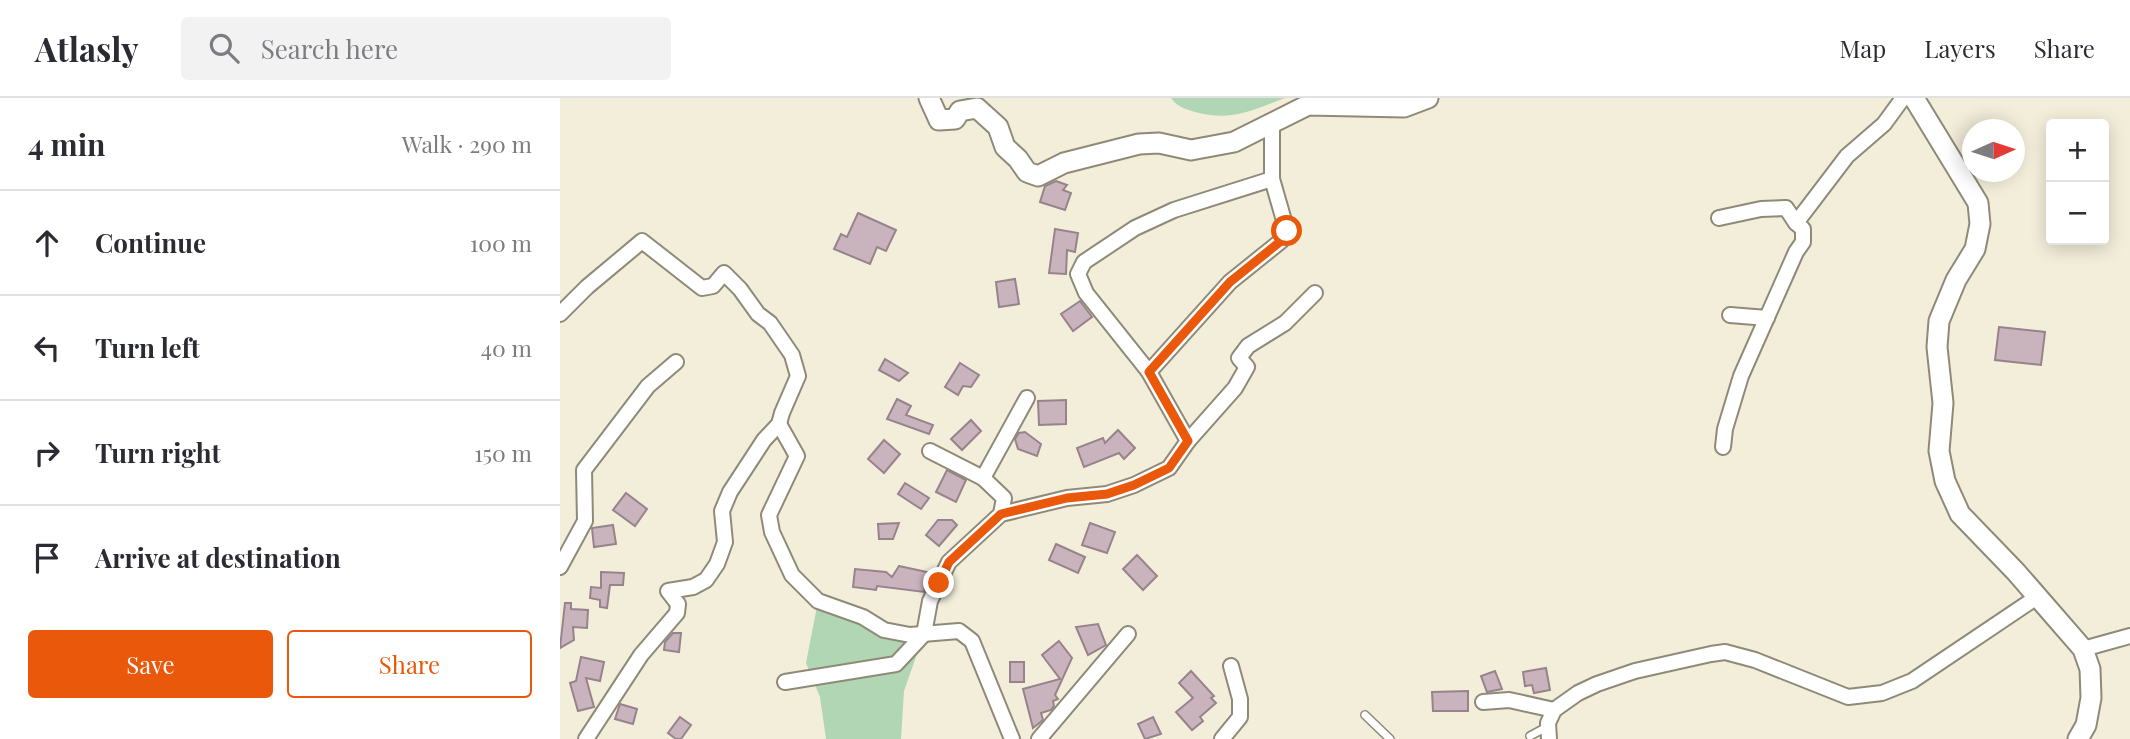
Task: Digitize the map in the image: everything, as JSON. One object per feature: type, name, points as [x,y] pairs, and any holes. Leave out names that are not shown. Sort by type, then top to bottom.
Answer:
[{"type":"street","points":[[929,98],[939,120],[955,119],[960,111],[977,108],[998,127],[1004,148],[1027,172],[1038,176],[1064,163],[1139,144],[1159,143],[1191,150],[1234,142],[1308,105],[1404,107],[1428,98]]},
{"type":"street","points":[[1797,223],[1847,156],[1884,124],[1903,98]]},
{"type":"street","points":[[1914,98],[1978,203],[1980,224],[1975,248],[1956,280],[1939,321],[1937,347],[1944,403],[1939,451],[1945,481],[1960,514],[2083,649],[2090,669],[2091,698],[2086,725],[2078,739]]},
{"type":"street","points":[[1149,372],[1230,282],[1281,241],[1287,231],[1272,179],[1272,124]]},
{"type":"street","points":[[1188,441],[1149,372],[1086,293],[1078,274],[1084,262],[1135,228],[1174,210],[1272,179]]},
{"type":"street","points":[[1719,218],[1760,209],[1786,208],[1803,229],[1803,242],[1796,252],[1741,376],[1725,429],[1723,447]]},
{"type":"street","points":[[560,314],[587,287],[642,241],[702,288],[713,286],[724,273],[740,289],[758,314],[770,323],[792,355],[798,376],[779,424],[764,440],[730,492],[722,511],[725,542],[717,564],[706,580],[693,587],[668,591],[678,604],[677,613],[641,655],[586,739]]},
{"type":"street","points":[[785,682],[896,664],[924,634],[930,601],[949,562],[1001,514],[1067,498],[1107,494],[1134,485],[1169,468],[1188,441],[1235,388],[1247,367],[1239,358],[1248,346],[1285,323],[1315,293]]},
{"type":"street","points":[[1730,315],[1767,318]]},
{"type":"street","points":[[560,567],[585,521],[584,470],[648,386],[677,362]]},
{"type":"street","points":[[983,478],[1027,398]]},
{"type":"street","points":[[779,424],[797,456],[769,515],[772,532],[792,575],[818,601],[898,634],[959,631],[972,641],[1012,739]]},
{"type":"street","points":[[930,452],[983,478],[1004,498],[1001,514]]},
{"type":"street","points":[[1549,739],[1551,717],[1578,693],[1616,677],[1654,666],[1725,652],[1755,660],[1848,697],[1882,693],[1912,681],[2037,597]]},
{"type":"street","points":[[1039,739],[1128,634]]},
{"type":"street","points":[[2083,649],[2130,636]]},
{"type":"street","points":[[1222,739],[1240,717],[1240,699],[1231,666]]},
{"type":"street","points":[[1483,702],[1509,700],[1551,717]]},
{"type":"lane","points":[[1365,715],[1390,739]]},
{"type":"lane","points":[[1530,736],[1543,729],[1551,717]]},
{"type":"green space","points":[[1171,98],[1285,98],[1243,113],[1222,116],[1187,110]]},
{"type":"green space","points":[[818,601],[924,634],[904,691],[901,739],[826,739],[820,697],[806,663]]},
{"type":"building","points":[[1056,181],[1067,185],[1063,190],[1071,193],[1065,210],[1040,202],[1045,186]]},
{"type":"building","points":[[858,213],[896,230],[886,251],[877,247],[870,264],[834,249],[841,234],[847,237]]},
{"type":"building","points":[[1055,229],[1078,233],[1075,252],[1067,250],[1066,274],[1049,273]]},
{"type":"building","points":[[1015,279],[1019,304],[999,307],[996,282]]},
{"type":"building","points":[[1080,301],[1092,317],[1073,331],[1061,314]]},
{"type":"building","points":[[1999,327],[2045,332],[2041,365],[1995,360]]},
{"type":"building","points":[[885,359],[908,373],[899,381],[879,370]]},
{"type":"building","points":[[960,363],[979,375],[971,387],[963,386],[958,395],[945,387]]},
{"type":"building","points":[[897,399],[911,406],[906,415],[933,425],[929,434],[887,419]]},
{"type":"building","points":[[1066,400],[1066,424],[1039,425],[1038,401]]},
{"type":"building","points":[[971,420],[981,431],[962,450],[951,439]]},
{"type":"building","points":[[1118,430],[1135,448],[1124,459],[1119,453],[1084,467],[1077,448],[1103,438],[1105,443]]},
{"type":"building","points":[[1025,432],[1041,444],[1037,456],[1018,449],[1015,439],[1019,433]]},
{"type":"building","points":[[884,440],[900,454],[884,473],[868,459]]},
{"type":"building","points":[[947,470],[966,480],[956,502],[936,492]]},
{"type":"building","points":[[905,483],[929,498],[921,509],[898,494]]},
{"type":"building","points":[[626,493],[647,509],[635,526],[613,510]]},
{"type":"building","points":[[938,520],[952,520],[957,525],[939,546],[926,535]]},
{"type":"building","points":[[899,523],[893,539],[879,539],[878,524]]},
{"type":"building","points":[[1090,523],[1115,532],[1107,553],[1082,545]]},
{"type":"building","points":[[613,525],[616,544],[594,547],[592,528]]},
{"type":"building","points":[[1056,544],[1085,557],[1078,573],[1049,560]]},
{"type":"building","points":[[1137,555],[1157,576],[1143,590],[1123,569]]},
{"type":"building","points":[[899,566],[927,572],[924,592],[877,586],[876,590],[853,587],[855,569],[886,572],[892,577]]},
{"type":"building","points":[[601,572],[624,573],[623,585],[610,585],[607,608],[600,607],[600,600],[590,598],[591,587],[601,588]]},
{"type":"building","points":[[565,603],[571,603],[571,609],[588,610],[587,628],[573,627],[574,640],[560,648]]},
{"type":"building","points":[[1098,624],[1106,645],[1088,655],[1076,627]]},
{"type":"building","points":[[673,633],[681,633],[679,652],[664,650],[665,642]]},
{"type":"building","points":[[1059,641],[1072,658],[1055,695],[1058,699],[1053,701],[1051,710],[1041,713],[1043,720],[1033,728],[1023,689],[1060,679],[1042,655]]},
{"type":"building","points":[[581,657],[604,662],[600,681],[586,678],[594,707],[578,711],[570,683],[576,681]]},
{"type":"building","points":[[1010,662],[1024,662],[1024,682],[1010,682]]},
{"type":"building","points":[[1546,668],[1550,690],[1534,693],[1532,685],[1525,686],[1523,672]]},
{"type":"building","points":[[1191,671],[1214,696],[1211,698],[1216,703],[1200,717],[1203,721],[1192,730],[1176,712],[1193,698],[1179,683]]},
{"type":"building","points":[[1495,671],[1502,689],[1487,692],[1481,676]]},
{"type":"building","points":[[1468,691],[1468,711],[1433,711],[1432,692]]},
{"type":"building","points":[[620,704],[637,709],[633,724],[615,719]]},
{"type":"building","points":[[680,717],[691,725],[681,739],[676,739],[668,733]]},
{"type":"building","points":[[1153,717],[1161,734],[1145,739],[1138,724]]},
{"type":"route","points":[[939,583],[949,562],[1001,514],[1067,498],[1107,494],[1134,485],[1169,468],[1188,441],[1149,372],[1230,282],[1281,241],[1287,231]]}]
